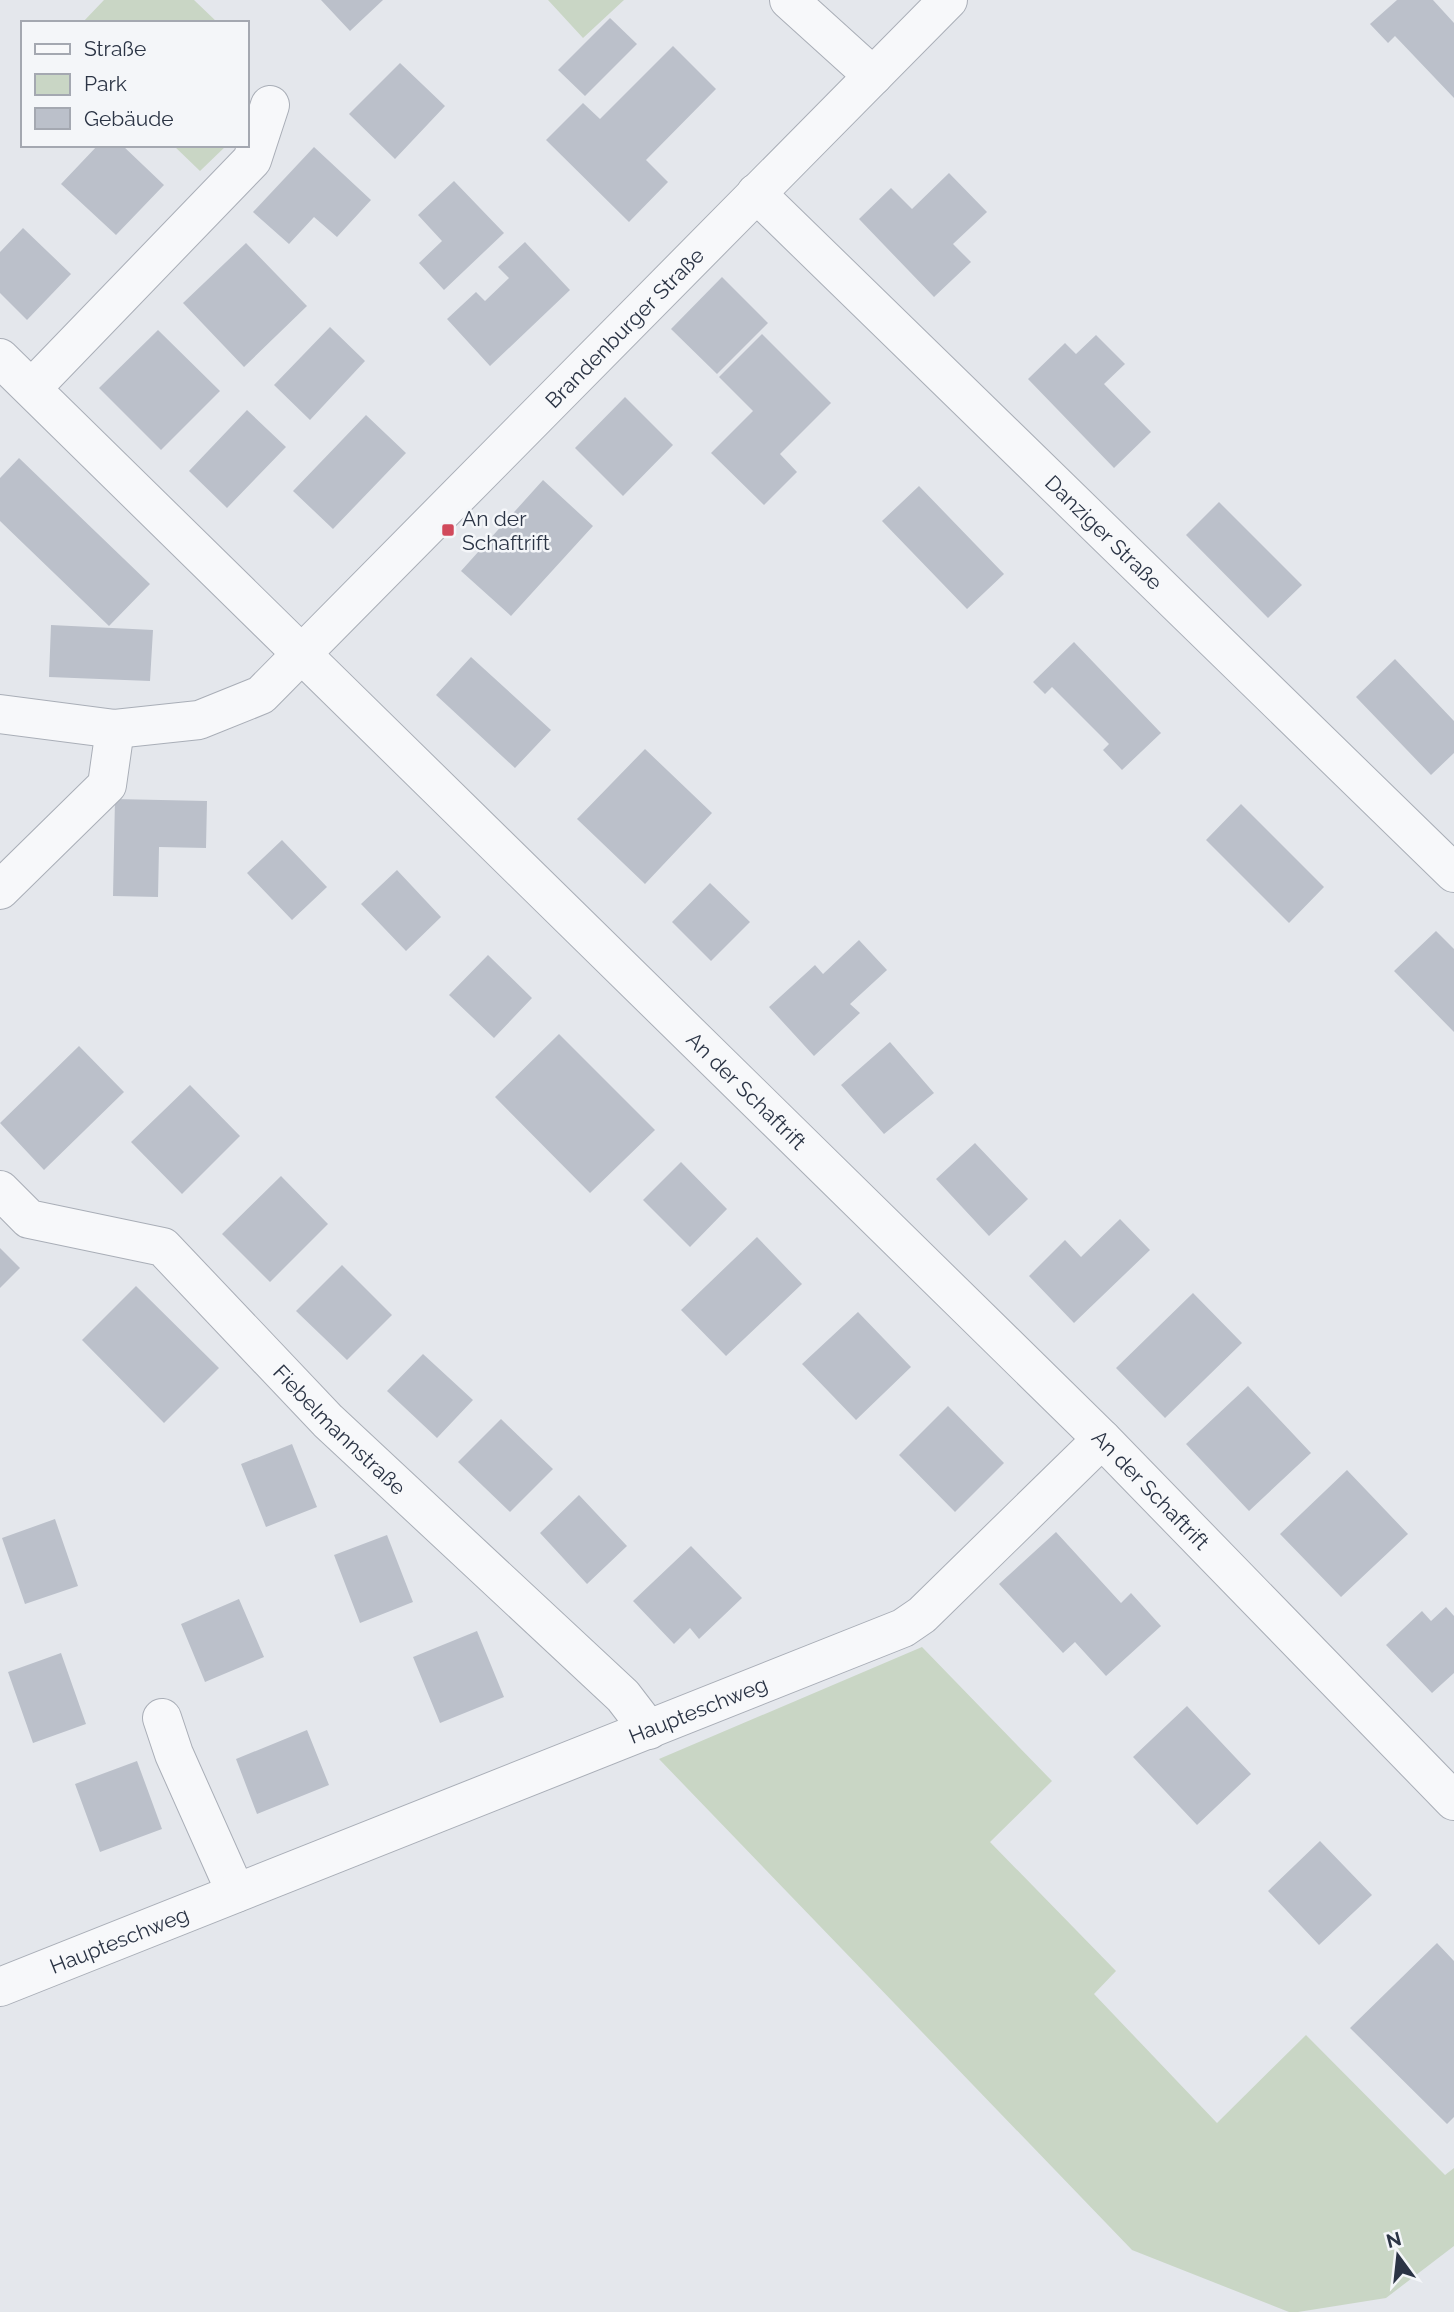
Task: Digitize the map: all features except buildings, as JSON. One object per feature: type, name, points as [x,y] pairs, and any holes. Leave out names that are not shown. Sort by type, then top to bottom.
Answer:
[{"type":"street","points":[[789,0],[873,76]]},
{"type":"street","name":"Brandenburger Straße","points":[[0,713],[115,729],[200,720],[261,695],[299,653],[948,0]]},
{"type":"street","points":[[32,388],[252,160],[270,105]]},
{"type":"street","name":"Danziger Straße","points":[[756,193],[1454,873]]},
{"type":"street","name":"An der Schaftrift","points":[[0,358],[1102,1439],[1454,1801]]},
{"type":"street","points":[[0,890],[107,785],[115,729]]},
{"type":"street","name":"Fiebelmannstraße","points":[[0,1190],[29,1219],[163,1247],[328,1421],[623,1696],[649,1730]]},
{"type":"street","name":"Haupteschweg","points":[[0,1987],[903,1628],[922,1615],[1102,1439]]},
{"type":"street","points":[[162,1718],[174,1754],[236,1893]]},
{"type":"green space","points":[[104,0],[194,0],[216,21],[84,21]]},
{"type":"green space","points":[[548,0],[624,0],[583,38]]},
{"type":"green space","points":[[175,147],[225,147],[200,171]]},
{"type":"green space","points":[[922,1647],[1052,1781],[990,1842],[1116,1971],[1094,1994],[1217,2123],[1306,2035],[1445,2175],[1454,2168],[1454,2246],[1386,2298],[1298,2312],[1289,2312],[1132,2250],[659,1759]]},
{"type":"place","name":"An der Schaftrift","points":[[448,530]]}]
